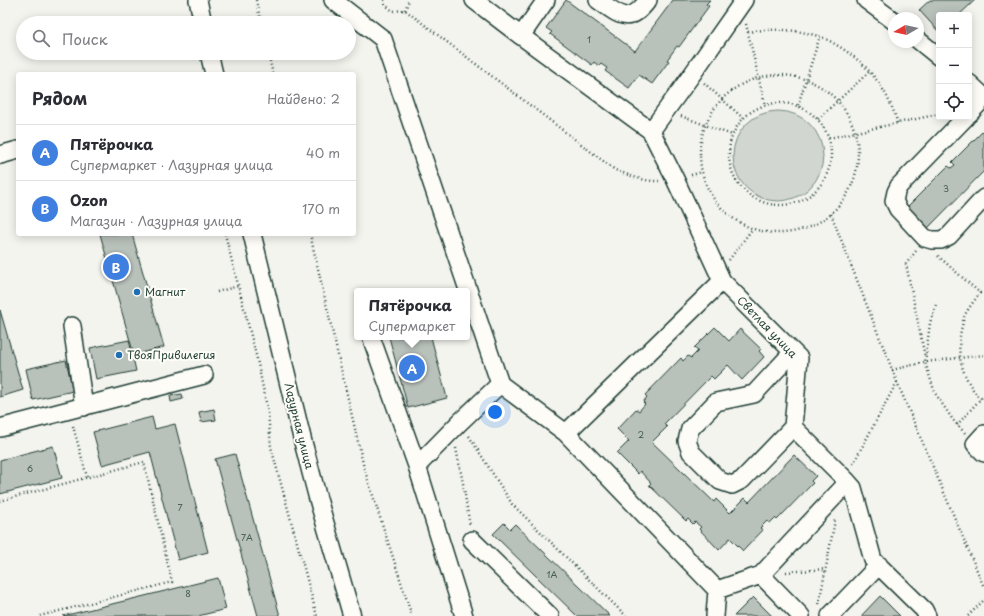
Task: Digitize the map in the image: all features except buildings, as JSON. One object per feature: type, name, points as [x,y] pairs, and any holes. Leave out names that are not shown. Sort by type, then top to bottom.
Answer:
[{"type":"street","points":[[198,0],[201,16]]},
{"type":"street","points":[[333,0],[354,16]]},
{"type":"street","points":[[474,0],[651,131],[742,1]]},
{"type":"street","points":[[521,36],[546,0]]},
{"type":"street","points":[[598,0],[622,16],[632,15],[641,9],[648,0]]},
{"type":"street","points":[[866,0],[888,17]]},
{"type":"street","points":[[356,18],[383,39],[467,288]]},
{"type":"street","points":[[924,45],[936,55]]},
{"type":"street","points":[[211,60],[214,72]]},
{"type":"street","points":[[970,84],[984,97],[972,111]]},
{"type":"street","points":[[963,120],[899,186],[894,201],[898,209],[924,241],[941,240],[949,236],[984,198]]},
{"type":"street","name":"Светлая улица","points":[[651,131],[675,179],[720,278],[799,358],[793,427]]},
{"type":"street","points":[[0,155],[16,151]]},
{"type":"street","name":"Лазурная улица","points":[[252,236],[318,499],[352,616]]},
{"type":"street","points":[[566,434],[720,278]]},
{"type":"street","points":[[470,296],[500,384],[566,434],[717,590],[715,616]]},
{"type":"street","points":[[72,326],[76,408]]},
{"type":"street","points":[[372,340],[417,466],[464,616]]},
{"type":"street","points":[[793,352],[754,394],[716,402],[690,429],[686,441],[691,452],[720,481],[732,485],[742,480],[793,427],[845,484],[853,488],[873,560],[924,610],[927,616]]},
{"type":"street","points":[[0,428],[204,375]]},
{"type":"street","points":[[417,466],[500,384]]},
{"type":"street","points":[[717,590],[761,575],[845,484]]},
{"type":"street","points":[[472,540],[550,616]]},
{"type":"street","points":[[824,613],[879,565]]},
{"type":"street","points":[[761,575],[801,616]]},
{"type":"path","points":[[256,0],[259,16]]},
{"type":"path","points":[[384,0],[385,5],[393,11],[405,10],[615,170],[635,178],[651,182],[675,179],[702,172]]},
{"type":"path","points":[[405,10],[409,0]]},
{"type":"path","points":[[742,1],[765,105]]},
{"type":"path","points":[[748,32],[780,29],[820,36],[853,55],[870,72],[883,89],[893,107],[898,124]]},
{"type":"path","points":[[798,106],[820,36]]},
{"type":"path","points":[[270,60],[273,72]]},
{"type":"path","points":[[818,119],[870,72]]},
{"type":"path","points":[[693,73],[743,118]]},
{"type":"path","points":[[767,76],[796,77],[806,80],[823,88],[843,108],[851,121],[855,132],[858,149],[858,164],[855,178],[841,203],[831,214],[819,222],[792,232],[777,233],[753,228],[736,220],[725,211],[708,188],[702,172],[701,160],[704,131],[710,117],[718,105],[740,86],[767,76]]},
{"type":"path","points":[[779,102],[798,106],[818,119],[829,138],[831,160],[829,169],[820,186],[813,193],[800,201],[776,205],[758,200],[749,195],[742,188],[732,172],[729,162],[729,148],[732,136],[737,125],[751,111],[765,105],[779,102]]},
{"type":"path","points":[[666,111],[707,125],[732,136]]},
{"type":"path","points":[[829,138],[936,115]]},
{"type":"path","points":[[831,214],[892,370],[984,587]]},
{"type":"path","points":[[720,278],[753,228]]},
{"type":"path","points":[[226,236],[257,360],[268,412],[270,447],[318,616]]},
{"type":"path","points":[[310,236],[364,468],[412,616]]},
{"type":"path","points":[[980,398],[973,390],[967,379],[960,357],[959,344],[964,316],[982,293],[924,241],[906,264],[926,362],[935,393],[944,407],[957,425],[981,444]]},
{"type":"path","points":[[217,292],[238,286]]},
{"type":"path","points":[[926,362],[930,324],[936,305]]},
{"type":"path","points":[[892,370],[926,362],[984,354]]},
{"type":"path","points":[[824,613],[826,569],[839,498],[897,382]]},
{"type":"path","points":[[957,425],[984,395]]},
{"type":"path","points":[[76,408],[87,477]]},
{"type":"path","points":[[456,426],[472,540]]},
{"type":"path","points":[[456,426],[512,504],[626,616]]},
{"type":"path","points":[[0,501],[144,462],[172,582],[40,616]]},
{"type":"path","points":[[761,575],[826,569]]},
{"type":"path","points":[[968,616],[984,600]]},
{"type":"shaded area","points":[[778,111],[795,114],[810,124],[820,139],[823,156],[820,173],[810,188],[795,198],[778,201],[761,198],[746,188],[736,173],[733,156],[736,139],[746,124],[761,114]]},
{"type":"place","name":"Ozon","points":[[116,267]]},
{"type":"place","name":"Магнит","points":[[137,292]]},
{"type":"place","name":"ТвояПривилегия","points":[[119,355]]},
{"type":"place","name":"Пятёрочка","points":[[412,368]]}]
